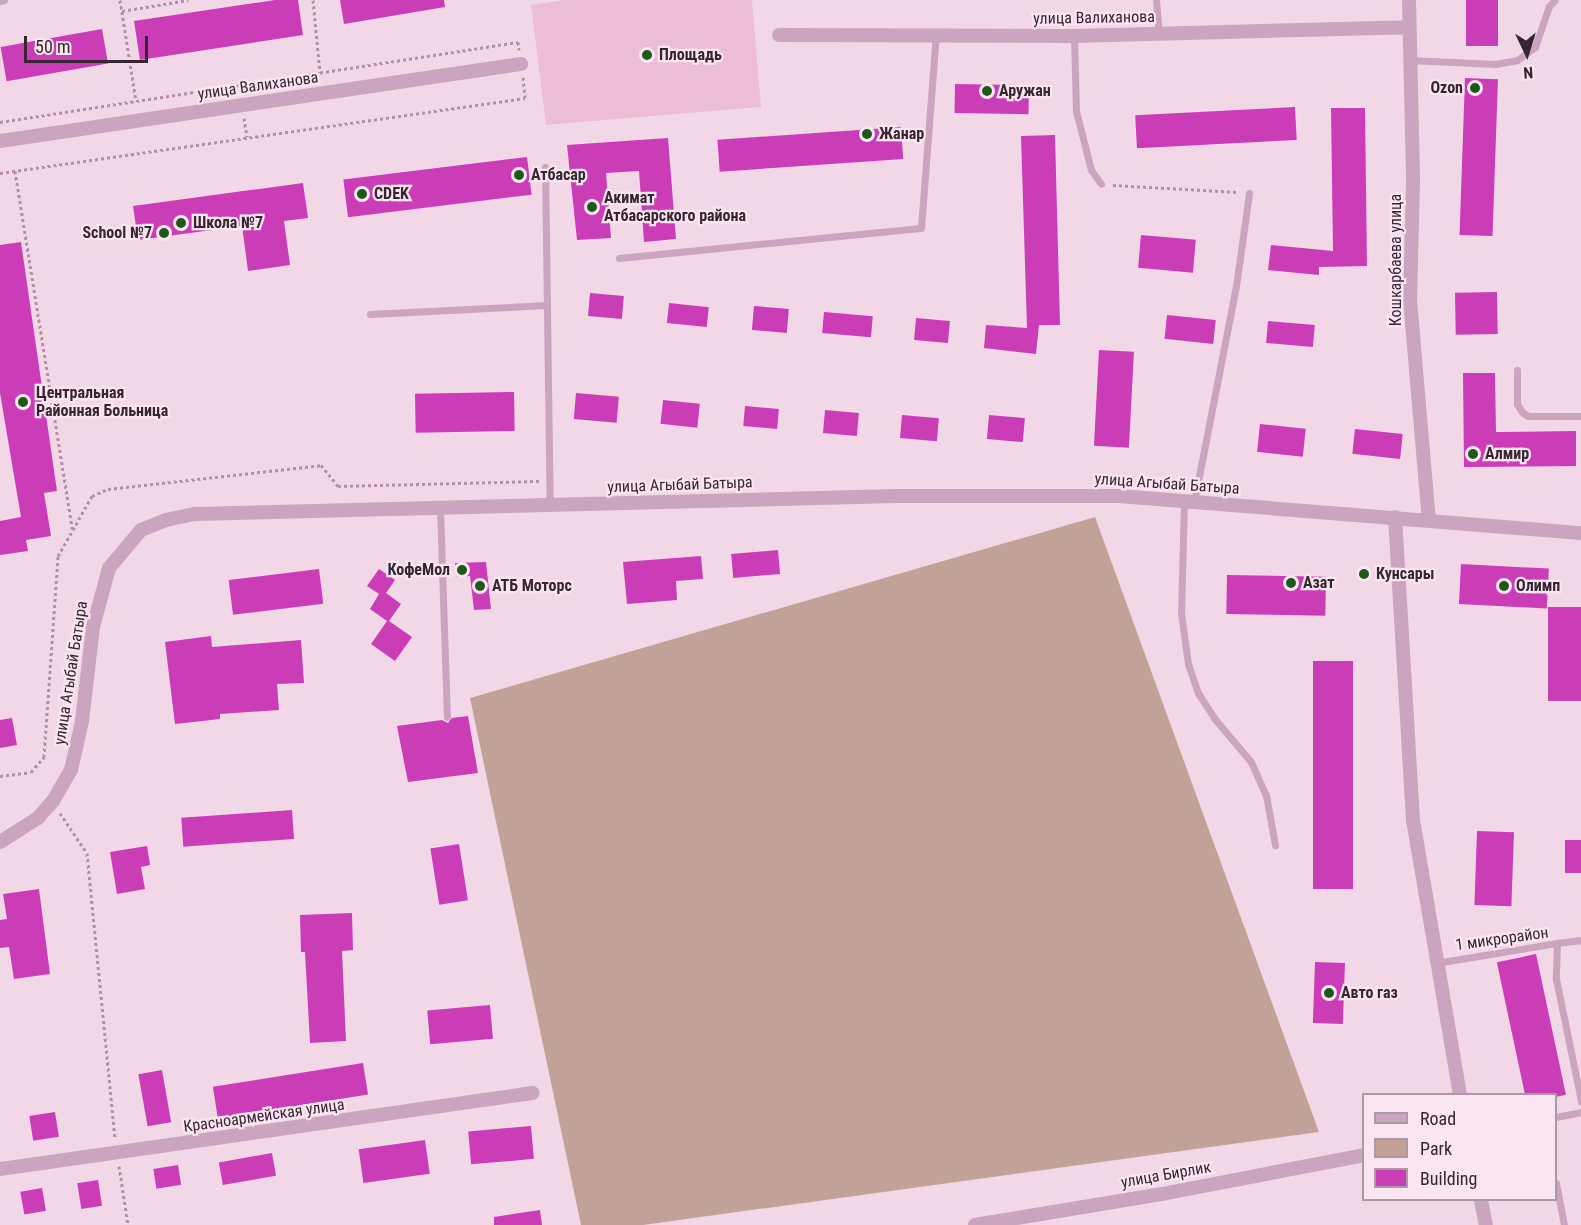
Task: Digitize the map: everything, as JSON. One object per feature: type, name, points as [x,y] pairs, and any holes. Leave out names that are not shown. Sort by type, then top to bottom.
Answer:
[{"type":"street","name":"Кошкарбаева улица","points":[[1409,0],[1413,180],[1410,300],[1429,520]]},
{"type":"street","name":"улица Валиханова","points":[[779,35],[1074,36],[1409,27]]},
{"type":"street","name":"улица Валиханова","points":[[0,141],[521,64]]},
{"type":"street","name":"улица Агыбай Батыра","points":[[0,842],[38,818],[53,801],[71,770],[82,721],[93,627],[109,568],[141,530],[166,520],[195,514],[895,496],[1119,496],[1581,533]]},
{"type":"street","points":[[1395,517],[1413,820],[1460,1093]]},
{"type":"street","name":"Красноармейская улица","points":[[0,1169],[533,1093]]},
{"type":"street","name":"улица Бирлик","points":[[975,1225],[1162,1194],[1362,1155]]},
{"type":"street","points":[[1480,1201],[1486,1225]]},
{"type":"lane","points":[[1156,0],[1159,34]]},
{"type":"lane","points":[[1410,60],[1495,64],[1517,60],[1535,47],[1549,6],[1555,0]]},
{"type":"lane","points":[[619,258],[921,228],[936,35]]},
{"type":"lane","points":[[1074,36],[1076,111],[1091,170],[1101,184]]},
{"type":"lane","points":[[545,167],[550,505]]},
{"type":"lane","points":[[1249,193],[1236,286],[1189,502],[1181,613],[1188,664],[1198,693],[1214,718],[1251,762],[1266,795],[1275,845]]},
{"type":"lane","points":[[370,314],[547,305]]},
{"type":"lane","points":[[1517,370],[1517,404],[1522,412],[1528,416],[1581,416]]},
{"type":"lane","points":[[440,508],[447,717]]},
{"type":"lane","points":[[1557,943],[1581,940]]},
{"type":"lane","name":"1 микрорайон","points":[[1436,963],[1557,943],[1556,979],[1581,1101]]},
{"type":"lane","points":[[1557,1118],[1581,1112]]},
{"type":"lane","points":[[1557,1188],[1564,1225]]},
{"type":"path","points":[[120,0],[136,101]]},
{"type":"path","points":[[122,11],[188,0]]},
{"type":"path","points":[[313,0],[320,73]]},
{"type":"path","points":[[0,122],[518,42],[525,98],[0,173]]},
{"type":"path","points":[[15,171],[72,530]]},
{"type":"path","points":[[1101,184],[1249,193]]},
{"type":"path","points":[[0,776],[31,772],[44,757],[58,556],[92,496],[108,489],[321,465],[338,486],[550,481]]},
{"type":"path","points":[[53,801],[87,853],[117,1154],[128,1225]]},
{"type":"green space","points":[[1095,517],[1319,1132],[643,1225],[581,1225],[470,698]]},
{"type":"shaded area","name":"Площадь","points":[[564,0],[752,0],[761,107],[546,125],[531,5]]},
{"type":"building","points":[[275,0],[298,0],[303,35],[140,60],[134,21]]},
{"type":"building","points":[[340,0],[444,0],[445,7],[344,24]]},
{"type":"building","points":[[1466,0],[1498,0],[1498,46],[1466,46]]},
{"type":"building","points":[[102,29],[108,63],[7,81],[1,47]]},
{"type":"building","points":[[1465,78],[1498,79],[1493,236],[1460,235]]},
{"type":"building","points":[[955,84],[1029,85],[1028,114],[954,113]]},
{"type":"building","points":[[1295,107],[1297,140],[1137,148],[1135,115]]},
{"type":"building","points":[[1331,108],[1365,108],[1367,266],[1319,267],[1319,275],[1268,270],[1271,245],[1333,251]]},
{"type":"building","points":[[901,127],[903,159],[720,172],[717,140]]},
{"type":"building","points":[[1055,135],[1060,325],[1039,325],[1036,354],[984,348],[986,325],[1027,328],[1021,136]]},
{"type":"building","name":"Акимат Атбасарского района","points":[[668,138],[676,239],[644,242],[639,171],[606,173],[611,238],[577,240],[567,145]]},
{"type":"building","points":[[527,157],[532,195],[348,217],[343,180]]},
{"type":"building","name":"School №7","points":[[303,183],[308,218],[284,221],[290,265],[248,271],[242,226],[138,240],[133,206]]},
{"type":"building","points":[[1141,235],[1196,240],[1193,273],[1138,268]]},
{"type":"building","name":"Центральная Районная Больница","points":[[21,242],[57,491],[44,493],[51,536],[26,540],[28,551],[0,555],[0,521],[21,517],[0,393],[0,245]]},
{"type":"building","points":[[1497,292],[1498,334],[1456,335],[1455,293]]},
{"type":"building","points":[[590,293],[624,296],[622,319],[588,316]]},
{"type":"building","points":[[669,303],[709,307],[707,327],[667,323]]},
{"type":"building","points":[[754,306],[789,309],[787,333],[752,330]]},
{"type":"building","points":[[824,312],[873,316],[871,337],[822,333]]},
{"type":"building","points":[[1167,315],[1216,320],[1213,344],[1164,339]]},
{"type":"building","points":[[916,318],[950,321],[948,343],[914,340]]},
{"type":"building","points":[[1268,321],[1315,325],[1313,347],[1266,343]]},
{"type":"building","points":[[1099,350],[1134,352],[1129,448],[1094,446]]},
{"type":"building","points":[[1463,373],[1495,373],[1496,432],[1576,431],[1576,466],[1464,467]]},
{"type":"building","points":[[514,392],[515,431],[416,433],[415,394]]},
{"type":"building","points":[[576,393],[619,397],[617,423],[574,419]]},
{"type":"building","points":[[663,400],[700,404],[697,428],[660,424]]},
{"type":"building","points":[[745,406],[779,409],[777,429],[743,426]]},
{"type":"building","points":[[825,410],[859,413],[857,436],[823,433]]},
{"type":"building","points":[[902,415],[939,418],[937,441],[900,438]]},
{"type":"building","points":[[989,415],[1025,418],[1023,442],[987,439]]},
{"type":"building","points":[[1260,424],[1306,429],[1303,457],[1257,452]]},
{"type":"building","points":[[1355,429],[1403,434],[1400,459],[1352,454]]},
{"type":"building","points":[[778,550],[780,574],[733,578],[731,554]]},
{"type":"building","points":[[701,556],[703,579],[676,581],[677,600],[627,604],[623,562]]},
{"type":"building","name":"АТБ Моторс","points":[[486,562],[491,609],[474,610],[470,576],[457,577],[455,563]]},
{"type":"building","name":"Олимп","points":[[1461,564],[1549,569],[1547,609],[1459,604]]},
{"type":"building","points":[[319,569],[323,604],[233,615],[229,580]]},
{"type":"building","points":[[379,569],[395,580],[386,593],[401,604],[389,621],[412,637],[395,661],[371,644],[387,621],[370,609],[379,594],[367,586]]},
{"type":"building","points":[[1227,575],[1326,577],[1325,616],[1226,614]]},
{"type":"building","name":"Олимп","points":[[1548,607],[1581,607],[1581,701],[1548,701]]},
{"type":"building","points":[[211,636],[212,647],[301,640],[304,683],[277,684],[279,710],[220,714],[220,719],[175,724],[165,642]]},
{"type":"building","points":[[1313,661],[1353,661],[1353,889],[1313,889]]},
{"type":"building","points":[[468,716],[478,773],[408,782],[397,726],[442,720],[448,723],[452,718]]},
{"type":"building","points":[[12,718],[17,745],[0,748],[0,720]]},
{"type":"building","points":[[292,810],[294,839],[183,847],[181,818]]},
{"type":"building","points":[[1477,831],[1514,832],[1511,906],[1474,905]]},
{"type":"building","points":[[1565,840],[1581,840],[1581,873],[1565,873]]},
{"type":"building","points":[[459,844],[468,900],[439,905],[430,849]]},
{"type":"building","points":[[147,846],[150,865],[141,867],[145,889],[117,894],[110,852]]},
{"type":"building","points":[[39,889],[50,974],[14,979],[9,947],[0,948],[0,920],[7,919],[3,894]]},
{"type":"building","points":[[352,913],[353,950],[342,951],[346,1041],[310,1043],[305,952],[301,952],[300,915]]},
{"type":"building","points":[[1536,954],[1566,1095],[1557,1097],[1557,1093],[1525,1093],[1497,962]]},
{"type":"building","name":"Авто газ","points":[[1315,962],[1345,963],[1343,1024],[1313,1023]]},
{"type":"building","points":[[490,1005],[493,1039],[430,1044],[427,1010]]},
{"type":"building","points":[[363,1063],[368,1095],[218,1118],[213,1087]]},
{"type":"building","points":[[162,1070],[171,1122],[148,1126],[138,1074]]},
{"type":"building","points":[[55,1112],[59,1137],[33,1141],[29,1116]]},
{"type":"building","points":[[531,1126],[534,1159],[471,1164],[468,1131]]},
{"type":"building","points":[[425,1140],[430,1174],[363,1183],[359,1149]]},
{"type":"building","points":[[272,1153],[276,1176],[223,1185],[219,1162]]},
{"type":"building","points":[[178,1165],[181,1185],[156,1189],[153,1169]]},
{"type":"building","points":[[98,1180],[102,1206],[81,1209],[77,1183]]},
{"type":"building","points":[[42,1188],[46,1211],[24,1214],[20,1192]]},
{"type":"building","points":[[540,1210],[542,1225],[494,1225],[494,1217]]},
{"type":"place","name":"Площадь","points":[[647,55]]},
{"type":"place","name":"Ozon","points":[[1475,88]]},
{"type":"place","name":"Аружан","points":[[987,91]]},
{"type":"place","name":"Жанар","points":[[867,134]]},
{"type":"place","name":"Атбасар","points":[[519,175]]},
{"type":"place","name":"CDEK","points":[[362,194]]},
{"type":"place","name":"Акимат Атбасарского района","points":[[592,207]]},
{"type":"place","name":"Школа №7","points":[[181,223]]},
{"type":"place","name":"School №7","points":[[164,233]]},
{"type":"place","name":"Центральная Районная Больница","points":[[23,402]]},
{"type":"place","name":"Алмир","points":[[1473,454]]},
{"type":"place","name":"КофеМол","points":[[462,570]]},
{"type":"place","name":"Кунсары","points":[[1364,574]]},
{"type":"place","name":"Азат","points":[[1291,583]]},
{"type":"place","name":"АТБ Моторс","points":[[480,586]]},
{"type":"place","name":"Олимп","points":[[1504,586]]},
{"type":"place","name":"Авто газ","points":[[1329,993]]}]
